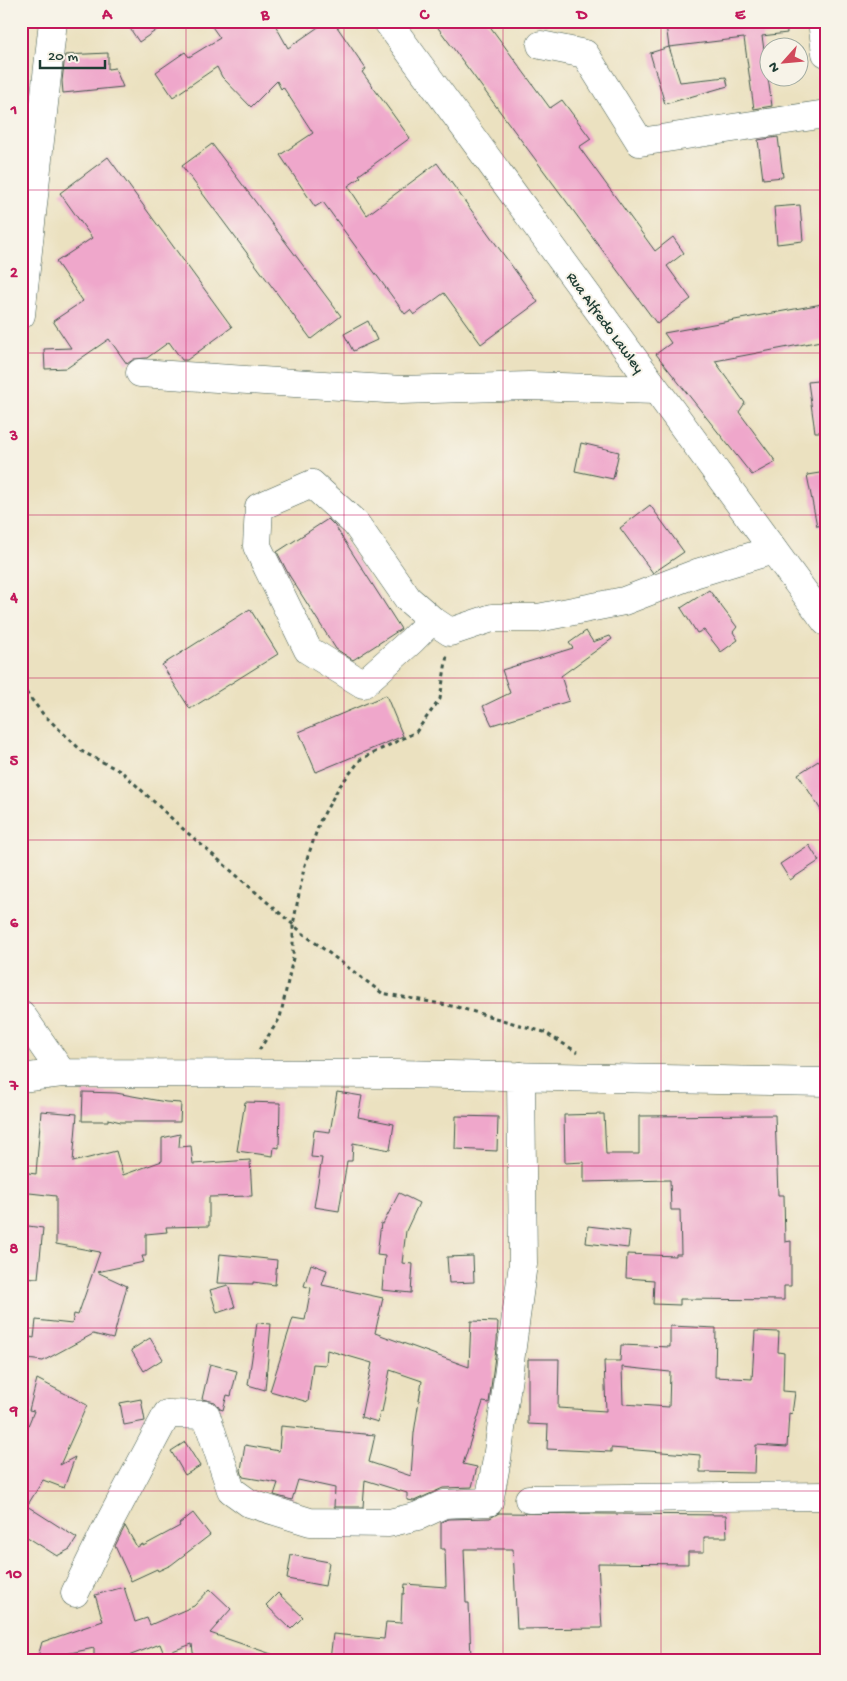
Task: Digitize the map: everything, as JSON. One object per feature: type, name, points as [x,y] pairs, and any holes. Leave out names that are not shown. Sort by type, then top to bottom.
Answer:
[{"type":"street","points":[[22,302],[53,21]]},
{"type":"street","name":"Rua Alfredo Lawley","points":[[388,21],[826,622]]},
{"type":"street","points":[[822,21],[826,53]]},
{"type":"street","points":[[541,45],[585,54],[640,142],[826,114]]},
{"type":"street","points":[[140,373],[401,390],[529,386],[656,390]]},
{"type":"street","points":[[441,626],[408,599],[356,524],[312,484],[259,507],[257,546],[308,650],[363,684],[412,641],[441,626],[492,618],[538,618],[624,601],[698,574],[773,550]]},
{"type":"street","points":[[21,1014],[62,1074]]},
{"type":"street","points":[[21,1078],[62,1074],[244,1074],[521,1076],[826,1082]]},
{"type":"street","points":[[75,1593],[106,1529],[167,1414],[206,1415],[231,1490],[249,1503],[310,1522],[389,1523],[418,1516],[444,1504],[489,1502],[497,1459],[523,1264],[521,1076]]},
{"type":"street","points":[[529,1500],[826,1496]]},
{"type":"path","points":[[244,1074],[280,1018],[293,958],[293,925],[304,868],[320,821],[340,787],[360,759],[416,732],[440,699],[441,626]]},
{"type":"path","points":[[21,686],[43,714],[83,752],[122,772],[182,828],[293,925],[382,993],[457,1007],[544,1032],[578,1053]]},
{"type":"building","points":[[125,21],[170,21],[139,42]]},
{"type":"building","points":[[208,21],[273,21],[288,48],[327,21],[333,21],[366,69],[362,72],[410,138],[359,175],[361,177],[348,186],[367,215],[437,163],[538,302],[481,344],[444,293],[414,315],[410,310],[405,314],[323,202],[315,207],[280,155],[313,133],[283,87],[281,89],[277,81],[251,107],[222,77],[217,67],[173,97],[156,72],[185,52],[189,57],[220,38]]},
{"type":"building","points":[[433,21],[486,21],[550,108],[562,100],[591,139],[579,147],[655,251],[673,237],[684,253],[667,266],[691,299],[657,324]]},
{"type":"building","points":[[694,21],[786,21],[787,33],[762,36],[762,38],[760,38],[760,88],[769,88],[772,106],[754,109],[744,38],[669,47],[666,25]]},
{"type":"building","points":[[669,47],[680,82],[726,77],[728,86],[665,104],[650,53]]},
{"type":"building","points":[[108,53],[108,69],[115,68],[123,87],[63,93],[62,81],[65,55]]},
{"type":"building","points":[[778,137],[783,177],[763,179],[758,140]]},
{"type":"building","points":[[212,144],[341,316],[311,339],[182,166]]},
{"type":"building","points":[[108,157],[232,327],[187,360],[182,360],[169,342],[147,358],[134,359],[127,364],[109,339],[67,368],[45,369],[44,349],[71,348],[53,321],[83,301],[56,262],[92,238],[60,193]]},
{"type":"building","points":[[800,205],[803,241],[777,244],[774,207]]},
{"type":"building","points":[[822,304],[826,340],[715,361],[745,403],[739,412],[776,462],[752,475],[656,354],[671,343],[664,333]]},
{"type":"building","points":[[368,321],[377,340],[353,351],[344,334]]},
{"type":"building","points":[[826,380],[826,432],[815,432],[808,382]]},
{"type":"building","points":[[581,443],[619,452],[613,479],[575,471]]},
{"type":"building","points":[[826,472],[826,525],[817,526],[807,475]]},
{"type":"building","points":[[650,505],[684,552],[653,573],[620,528]]},
{"type":"building","points":[[328,519],[335,526],[401,629],[353,660],[336,649],[289,575],[277,552]]},
{"type":"building","points":[[709,590],[737,627],[733,632],[738,640],[721,652],[704,630],[697,633],[681,608]]},
{"type":"building","points":[[250,609],[278,654],[190,709],[162,665]]},
{"type":"building","points":[[586,631],[593,642],[610,636],[612,639],[561,676],[569,701],[492,725],[483,706],[510,693],[502,670],[573,648],[569,643]]},
{"type":"building","points":[[386,695],[403,736],[316,772],[299,732]]},
{"type":"building","points":[[826,756],[826,818],[798,774]]},
{"type":"building","points":[[809,845],[819,861],[790,880],[780,864]]},
{"type":"building","points":[[83,1092],[116,1093],[181,1103],[180,1122],[121,1122],[108,1119],[108,1121],[82,1121]]},
{"type":"building","points":[[337,1092],[362,1096],[358,1117],[394,1124],[390,1150],[353,1143],[352,1161],[347,1161],[339,1211],[314,1207],[322,1158],[311,1157],[314,1130],[330,1132]]},
{"type":"building","points":[[245,1102],[280,1103],[279,1148],[274,1147],[273,1156],[237,1151]]},
{"type":"building","points":[[41,1111],[77,1114],[73,1162],[116,1151],[123,1175],[162,1161],[162,1138],[180,1134],[179,1147],[191,1146],[193,1164],[250,1160],[252,1196],[209,1197],[209,1226],[166,1227],[167,1232],[146,1234],[146,1256],[142,1256],[144,1262],[97,1272],[127,1286],[113,1339],[93,1334],[43,1361],[27,1359],[30,1337],[34,1338],[36,1320],[72,1324],[74,1314],[78,1315],[100,1252],[56,1244],[56,1196],[21,1192],[21,1172],[36,1174]]},
{"type":"building","points":[[604,1114],[606,1154],[639,1154],[639,1116],[775,1115],[778,1195],[784,1195],[785,1242],[791,1241],[791,1286],[784,1286],[784,1300],[680,1299],[680,1305],[653,1304],[654,1280],[626,1278],[627,1254],[676,1256],[676,1254],[681,1254],[680,1210],[671,1210],[670,1180],[584,1182],[584,1162],[565,1163],[564,1115]]},
{"type":"building","points":[[456,1116],[498,1117],[497,1151],[455,1149]]},
{"type":"building","points":[[399,1193],[419,1203],[406,1231],[402,1263],[413,1264],[411,1293],[382,1290],[385,1256],[377,1255],[381,1223],[383,1224]]},
{"type":"building","points":[[21,1225],[43,1228],[38,1278],[21,1277]]},
{"type":"building","points":[[588,1226],[630,1231],[628,1248],[586,1243]]},
{"type":"building","points":[[220,1254],[277,1260],[275,1285],[253,1282],[253,1284],[217,1283]]},
{"type":"building","points":[[473,1256],[474,1282],[449,1283],[447,1257]]},
{"type":"building","points":[[311,1264],[327,1270],[322,1285],[383,1298],[375,1333],[469,1367],[471,1321],[498,1322],[489,1403],[483,1402],[463,1464],[477,1467],[472,1487],[443,1488],[414,1501],[407,1500],[407,1493],[365,1480],[363,1507],[334,1507],[335,1488],[298,1480],[292,1500],[274,1495],[278,1483],[243,1477],[241,1470],[245,1445],[279,1451],[281,1426],[375,1435],[369,1462],[411,1476],[414,1433],[422,1381],[390,1370],[382,1412],[380,1412],[378,1422],[361,1417],[372,1363],[327,1350],[326,1365],[313,1364],[308,1402],[270,1391],[293,1318],[305,1320],[311,1288],[304,1286]]},
{"type":"building","points":[[228,1285],[235,1307],[217,1313],[210,1290]]},
{"type":"building","points":[[257,1323],[271,1324],[265,1390],[248,1385]]},
{"type":"building","points":[[670,1326],[716,1328],[715,1377],[752,1379],[755,1331],[779,1332],[778,1352],[784,1353],[783,1391],[795,1392],[792,1414],[789,1413],[787,1447],[756,1445],[755,1473],[700,1472],[700,1455],[611,1448],[611,1452],[547,1449],[548,1425],[528,1424],[528,1359],[559,1359],[558,1408],[606,1411],[604,1361],[620,1361],[621,1345],[670,1347]],"holes":[[[622,1367],[670,1372],[669,1407],[623,1404]]]},
{"type":"building","points":[[150,1338],[163,1359],[144,1371],[131,1350]]},
{"type":"building","points":[[210,1364],[237,1371],[231,1396],[227,1395],[223,1410],[215,1402],[202,1399]]},
{"type":"building","points":[[37,1379],[87,1405],[60,1465],[75,1457],[64,1488],[43,1480],[27,1506],[77,1538],[70,1549],[57,1556],[21,1533],[21,1443],[34,1411],[29,1410]]},
{"type":"building","points":[[141,1399],[145,1421],[124,1425],[120,1403]]},
{"type":"building","points":[[185,1442],[200,1466],[185,1475],[171,1451]]},
{"type":"building","points":[[193,1513],[210,1535],[171,1565],[131,1581],[115,1546],[125,1526],[137,1547],[143,1544],[143,1546],[180,1526],[179,1524]]},
{"type":"building","points":[[499,1513],[726,1515],[727,1537],[704,1537],[704,1552],[688,1552],[688,1564],[598,1563],[602,1628],[517,1629],[513,1549],[464,1549],[466,1603],[469,1603],[471,1660],[330,1660],[333,1634],[384,1639],[386,1622],[401,1623],[402,1594],[404,1594],[405,1584],[446,1587],[445,1549],[441,1549],[441,1522],[448,1519],[490,1518]]},
{"type":"building","points":[[291,1555],[329,1562],[325,1586],[287,1579]]},
{"type":"building","points":[[124,1587],[135,1622],[147,1618],[150,1625],[194,1606],[210,1589],[231,1609],[210,1633],[280,1657],[280,1660],[194,1660],[192,1644],[164,1654],[160,1644],[118,1660],[108,1660],[107,1655],[94,1657],[94,1648],[37,1660],[42,1642],[103,1621],[95,1595]]},
{"type":"building","points":[[278,1593],[303,1617],[291,1629],[266,1605]]}]
